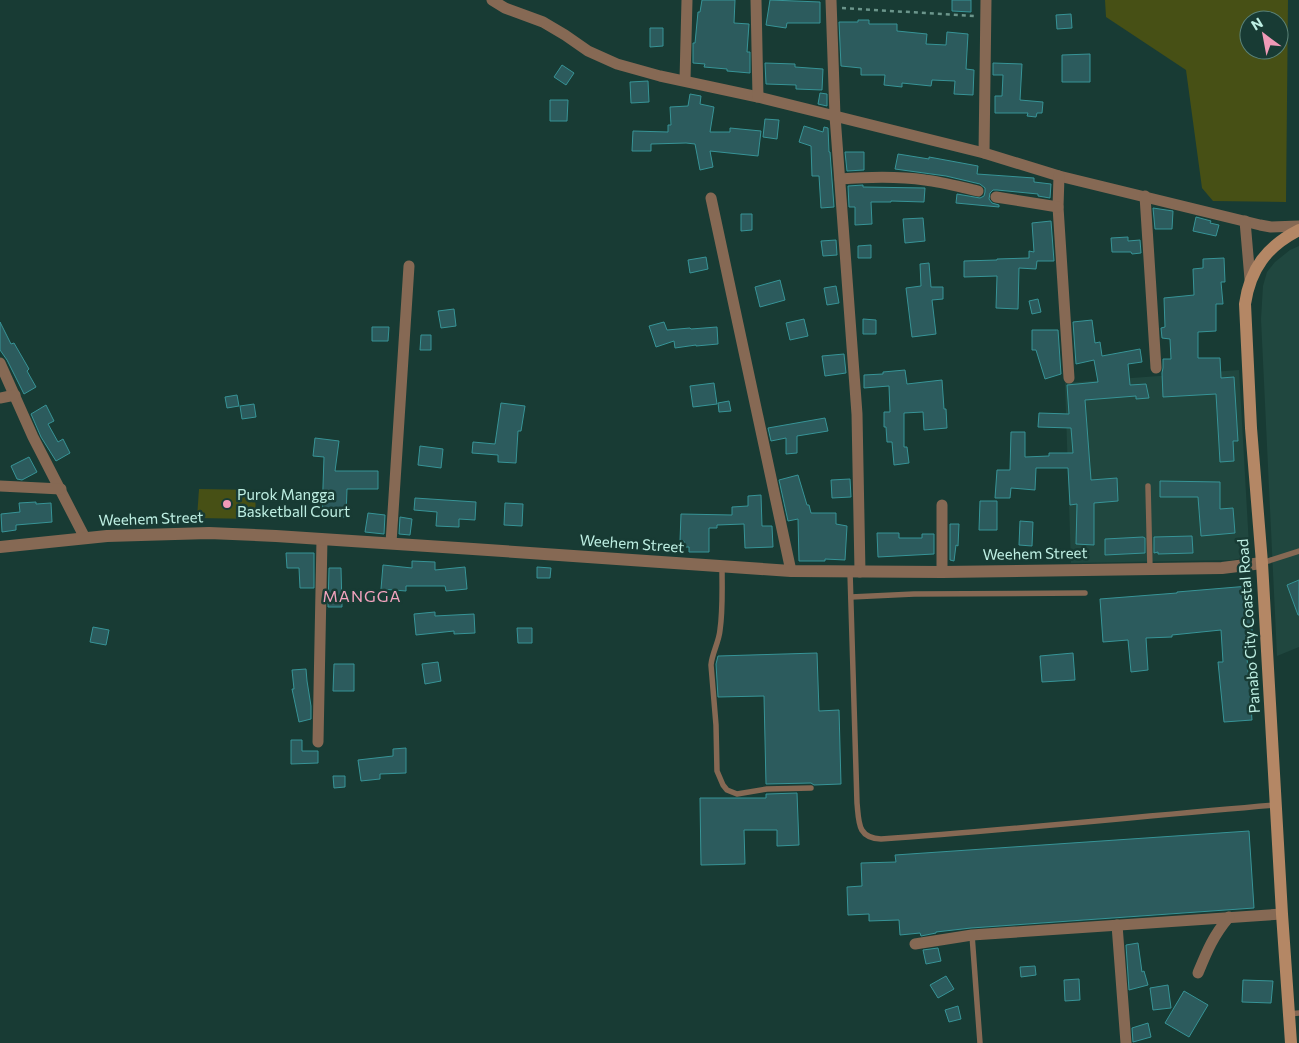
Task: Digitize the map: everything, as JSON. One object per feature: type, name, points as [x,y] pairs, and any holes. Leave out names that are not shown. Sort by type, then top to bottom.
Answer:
[{"type":"main road","name":"Panabo City Coastal Road","points":[[1292,1043],[1294,1013],[1282,914],[1262,563],[1251,428],[1245,304],[1250,279],[1260,262],[1275,245],[1299,228]]},
{"type":"street","points":[[492,0],[505,8],[543,22],[588,51],[609,61],[660,76],[685,80],[835,116],[984,153],[1059,176],[1245,221],[1271,227],[1299,228]]},
{"type":"street","points":[[685,80],[687,0]]},
{"type":"street","points":[[756,0],[758,97]]},
{"type":"street","points":[[984,153],[986,0]]},
{"type":"street","points":[[831,3],[835,116],[857,414],[855,572]]},
{"type":"street","points":[[1059,176],[1058,207],[1069,378]]},
{"type":"street","points":[[840,179],[860,177],[913,178],[978,191]]},
{"type":"street","points":[[1145,196],[1156,368]]},
{"type":"street","points":[[996,197],[1058,207]]},
{"type":"street","points":[[711,198],[791,571]]},
{"type":"street","points":[[1245,221],[1250,279]]},
{"type":"street","points":[[391,543],[409,266]]},
{"type":"street","points":[[0,363],[33,437],[85,538]]},
{"type":"street","points":[[0,398],[14,395]]},
{"type":"street","points":[[0,486],[61,489]]},
{"type":"street","points":[[942,505],[942,572]]},
{"type":"street","name":"Weehem Street","points":[[0,547],[85,538],[209,532],[791,571],[942,572],[1222,568],[1262,563]]},
{"type":"street","points":[[318,742],[322,539]]},
{"type":"street","points":[[916,944],[972,935],[1282,914]]},
{"type":"street","points":[[1198,973],[1218,930],[1229,917]]},
{"type":"street","points":[[1117,925],[1126,1043]]},
{"type":"lane","points":[[1148,486],[1150,569]]},
{"type":"lane","points":[[1262,563],[1299,551]]},
{"type":"lane","points":[[722,567],[720,630],[711,665],[720,779],[727,790],[737,794],[767,789],[810,788]]},
{"type":"lane","points":[[855,572],[851,597],[857,803],[861,829],[868,837],[881,839],[967,833],[1276,804]]},
{"type":"lane","points":[[851,597],[914,594],[1085,593]]},
{"type":"lane","points":[[972,935],[980,1043]]},
{"type":"path","points":[[831,3],[986,16]]},
{"type":"shaded area","points":[[1299,246],[1299,647],[1277,656],[1261,319],[1263,286],[1267,272],[1275,262],[1290,250]]},
{"type":"shaded area","points":[[1239,370],[1249,546],[1247,555],[1233,560],[1071,563],[1065,383]]},
{"type":"green space","points":[[1105,0],[1288,0],[1288,10],[1239,10],[1239,60],[1287,60],[1286,202],[1213,201],[1202,188],[1186,70],[1106,17]]},
{"type":"green space","name":"Purok Mangga Basketball Court","points":[[199,489],[255,490],[256,519],[197,518]]},
{"type":"building","points":[[702,0],[735,0],[734,23],[749,24],[747,52],[750,52],[750,73],[704,67],[705,64],[693,63],[693,43],[695,43],[698,12],[700,12]]},
{"type":"building","points":[[770,0],[820,2],[820,23],[787,23],[786,28],[766,25]]},
{"type":"building","points":[[952,0],[971,0],[971,12],[952,11]]},
{"type":"building","points":[[1071,14],[1072,28],[1057,29],[1056,15]]},
{"type":"building","points":[[858,20],[869,20],[869,24],[897,24],[897,31],[927,34],[926,44],[946,45],[947,32],[968,34],[966,69],[974,70],[973,95],[954,94],[955,81],[932,80],[931,86],[902,83],[902,87],[884,85],[885,75],[861,75],[861,68],[841,66],[839,22],[858,22]]},
{"type":"building","points":[[650,28],[663,28],[663,46],[650,47]]},
{"type":"building","points":[[1090,54],[1090,82],[1062,82],[1062,55]]},
{"type":"building","points":[[765,63],[795,64],[795,67],[823,69],[822,90],[796,89],[796,85],[766,84]]},
{"type":"building","points":[[993,63],[1022,64],[1020,100],[1043,102],[1042,113],[1037,113],[1036,117],[1027,116],[1028,113],[995,113],[995,96],[1002,96],[1003,75],[993,75]]},
{"type":"building","points":[[562,65],[574,73],[566,85],[554,77]]},
{"type":"building","points":[[648,81],[649,102],[631,103],[630,82]]},
{"type":"building","points":[[820,93],[827,94],[827,106],[818,104]]},
{"type":"building","points":[[690,94],[701,96],[700,104],[714,107],[710,132],[730,132],[730,128],[761,131],[758,156],[710,151],[713,167],[700,170],[695,144],[651,144],[651,151],[632,151],[633,131],[668,132],[668,125],[671,125],[670,107],[688,106]]},
{"type":"building","points":[[550,100],[568,100],[567,121],[550,121]]},
{"type":"building","points":[[765,119],[779,120],[777,139],[763,137]]},
{"type":"building","points":[[804,126],[823,132],[824,127],[828,128],[834,207],[821,208],[819,176],[812,176],[811,146],[799,142]]},
{"type":"building","points":[[845,152],[864,152],[864,170],[847,171]]},
{"type":"building","points":[[898,154],[929,159],[929,157],[978,166],[977,174],[1034,178],[1034,182],[1051,184],[1050,198],[1038,196],[1038,194],[993,190],[990,193],[989,199],[992,203],[999,205],[999,207],[956,203],[957,194],[980,198],[984,196],[985,188],[980,184],[946,176],[895,169]]},
{"type":"building","points":[[863,185],[863,187],[925,188],[924,202],[871,202],[872,224],[855,225],[855,207],[849,207],[848,186]]},
{"type":"building","points":[[1153,208],[1173,211],[1172,229],[1155,229]]},
{"type":"building","points":[[741,214],[752,214],[752,230],[741,231]]},
{"type":"building","points":[[1196,217],[1219,225],[1216,236],[1193,231]]},
{"type":"building","points":[[923,218],[925,241],[905,243],[903,219]]},
{"type":"building","points":[[1051,221],[1054,261],[1037,261],[1036,269],[1019,268],[1018,309],[996,308],[997,276],[964,277],[964,261],[1029,258],[1029,251],[1034,252],[1032,223]]},
{"type":"building","points":[[1128,237],[1128,241],[1140,240],[1141,253],[1112,252],[1111,238]]},
{"type":"building","points":[[836,240],[837,255],[823,256],[821,241]]},
{"type":"building","points":[[871,245],[871,258],[858,258],[858,246]]},
{"type":"building","points":[[706,257],[708,269],[690,273],[688,260]]},
{"type":"building","points":[[1224,258],[1225,282],[1221,282],[1223,304],[1216,304],[1216,331],[1198,332],[1198,358],[1220,358],[1221,378],[1234,377],[1238,441],[1233,441],[1234,461],[1220,462],[1216,394],[1163,397],[1163,359],[1171,359],[1170,339],[1162,338],[1161,328],[1165,327],[1164,298],[1194,295],[1193,269],[1203,268],[1203,259]]},
{"type":"building","points":[[929,263],[931,287],[943,287],[943,299],[932,300],[936,334],[912,337],[906,288],[921,286],[920,264]]},
{"type":"building","points":[[780,280],[785,300],[760,307],[755,287]]},
{"type":"building","points":[[836,286],[839,303],[827,305],[824,288]]},
{"type":"building","points":[[1038,299],[1041,312],[1032,314],[1029,301]]},
{"type":"building","points":[[454,309],[456,326],[441,328],[438,311]]},
{"type":"building","points":[[804,319],[808,336],[790,340],[786,323]]},
{"type":"building","points":[[863,319],[876,320],[876,334],[863,334]]},
{"type":"building","points":[[1092,320],[1095,343],[1100,342],[1102,356],[1140,349],[1142,362],[1128,364],[1130,385],[1146,384],[1149,398],[1136,399],[1136,396],[1085,400],[1091,480],[1117,478],[1118,501],[1094,503],[1094,545],[1076,544],[1077,504],[1070,505],[1068,468],[1036,468],[1035,490],[1011,488],[1010,498],[995,498],[997,470],[1010,470],[1011,432],[1025,432],[1025,457],[1049,456],[1049,453],[1073,453],[1071,428],[1038,427],[1039,413],[1069,414],[1067,385],[1098,382],[1094,360],[1076,364],[1073,322]]},
{"type":"building","points":[[0,322],[11,344],[14,343],[29,369],[27,371],[36,387],[24,394],[0,350]]},
{"type":"building","points":[[664,322],[667,330],[717,327],[718,344],[675,348],[674,341],[656,347],[649,326]]},
{"type":"building","points":[[372,327],[389,327],[388,341],[372,341]]},
{"type":"building","points":[[1032,330],[1058,330],[1061,374],[1045,379],[1036,350],[1032,350]]},
{"type":"building","points":[[421,335],[431,335],[431,350],[420,350]]},
{"type":"building","points":[[844,354],[846,373],[825,376],[822,356]]},
{"type":"building","points":[[905,370],[907,384],[942,380],[947,428],[924,430],[923,412],[904,413],[904,447],[907,447],[909,463],[894,465],[892,442],[887,442],[886,427],[884,427],[884,412],[890,412],[889,386],[864,388],[864,375]]},
{"type":"building","points":[[714,383],[717,404],[693,407],[690,386]]},
{"type":"building","points":[[237,395],[239,406],[227,408],[225,397]]},
{"type":"building","points":[[729,401],[731,411],[719,412],[718,403]]},
{"type":"building","points":[[501,403],[525,406],[521,431],[518,431],[516,463],[498,462],[498,455],[472,453],[473,442],[495,444]]},
{"type":"building","points":[[254,404],[256,417],[242,419],[240,406]]},
{"type":"building","points":[[46,405],[54,421],[48,424],[58,442],[63,439],[70,453],[56,461],[41,437],[31,414]]},
{"type":"building","points":[[825,418],[828,431],[797,436],[797,453],[786,454],[786,438],[771,441],[768,428]]},
{"type":"building","points":[[315,438],[339,441],[335,471],[378,471],[378,489],[347,489],[346,517],[322,516],[324,457],[313,456]]},
{"type":"building","points":[[420,446],[443,449],[441,468],[418,465]]},
{"type":"building","points":[[29,457],[37,472],[22,480],[17,479],[11,466]]},
{"type":"building","points":[[798,475],[811,513],[836,513],[836,524],[847,526],[845,560],[799,561],[798,519],[788,521],[779,480]]},
{"type":"building","points":[[850,479],[851,497],[832,498],[831,480]]},
{"type":"building","points":[[1160,481],[1220,482],[1220,509],[1233,508],[1235,533],[1201,536],[1198,497],[1160,497]]},
{"type":"building","points":[[761,495],[762,526],[772,526],[773,547],[745,548],[744,524],[717,525],[717,528],[709,528],[709,552],[689,552],[689,547],[683,547],[684,541],[680,541],[681,514],[732,515],[732,507],[748,506],[748,496]]},
{"type":"building","points":[[415,498],[476,502],[475,520],[459,519],[459,527],[436,526],[437,512],[414,510]]},
{"type":"building","points":[[980,501],[997,501],[997,530],[979,530]]},
{"type":"building","points":[[36,502],[36,504],[51,503],[52,522],[16,525],[16,530],[2,532],[1,514],[20,512],[19,503]]},
{"type":"building","points":[[505,503],[523,504],[522,526],[504,525]]},
{"type":"building","points":[[368,513],[385,515],[384,534],[365,532]]},
{"type":"building","points":[[400,517],[412,519],[410,535],[399,534]]},
{"type":"building","points":[[1020,521],[1033,522],[1032,546],[1019,545]]},
{"type":"building","points":[[950,524],[959,524],[958,546],[956,545],[954,561],[950,560]]},
{"type":"building","points":[[877,533],[899,533],[899,538],[922,538],[922,534],[934,534],[934,554],[878,557]]},
{"type":"building","points":[[1192,536],[1193,553],[1154,553],[1154,537]]},
{"type":"building","points":[[1145,538],[1145,553],[1105,555],[1105,539]]},
{"type":"building","points":[[286,553],[314,553],[314,588],[300,588],[299,568],[287,568]]},
{"type":"building","points":[[412,561],[435,562],[435,570],[465,567],[467,589],[446,591],[445,586],[406,586],[406,591],[381,589],[383,565],[412,568]]},
{"type":"building","points":[[537,567],[551,568],[550,578],[537,578]]},
{"type":"building","points":[[329,568],[341,568],[342,607],[328,607]]},
{"type":"building","points":[[1299,580],[1299,615],[1298,615],[1287,585]]},
{"type":"building","points":[[1249,586],[1253,645],[1246,645],[1252,720],[1224,722],[1218,662],[1223,662],[1221,630],[1172,635],[1172,637],[1146,638],[1148,670],[1131,672],[1128,640],[1103,642],[1100,599]]},
{"type":"building","points":[[435,612],[435,616],[474,614],[475,633],[454,634],[454,631],[416,635],[414,614]]},
{"type":"building","points":[[93,627],[109,630],[106,645],[90,642]]},
{"type":"building","points":[[517,628],[532,628],[532,643],[518,643]]},
{"type":"building","points":[[817,653],[819,711],[839,710],[841,784],[766,784],[764,696],[718,697],[716,664],[718,656]]},
{"type":"building","points":[[1073,653],[1075,680],[1042,682],[1040,656]]},
{"type":"building","points":[[438,662],[441,681],[425,684],[422,664]]},
{"type":"building","points":[[334,664],[354,664],[354,691],[333,691]]},
{"type":"building","points":[[306,669],[311,719],[299,722],[292,689],[294,689],[292,670]]},
{"type":"building","points":[[291,740],[302,740],[302,751],[318,751],[318,763],[291,764]]},
{"type":"building","points":[[406,748],[406,773],[380,774],[380,779],[361,781],[358,760],[393,756],[393,749]]},
{"type":"building","points":[[333,776],[345,776],[345,787],[334,788]]},
{"type":"building","points":[[797,793],[799,845],[777,846],[777,830],[744,830],[745,864],[701,865],[700,798],[766,798],[766,794]]},
{"type":"building","points":[[1249,831],[1254,908],[971,928],[936,932],[921,936],[920,933],[900,935],[899,920],[869,921],[869,914],[848,915],[847,887],[862,886],[861,863],[896,862],[895,855]]},
{"type":"building","points":[[1138,943],[1142,972],[1144,971],[1148,985],[1129,990],[1126,945]]},
{"type":"building","points":[[938,948],[941,961],[926,964],[923,950]]},
{"type":"building","points":[[1035,966],[1036,975],[1021,977],[1020,967]]},
{"type":"building","points":[[946,976],[954,989],[938,998],[930,985]]},
{"type":"building","points":[[1079,979],[1080,1000],[1065,1001],[1064,980]]},
{"type":"building","points":[[1243,980],[1273,981],[1271,1003],[1242,1002]]},
{"type":"building","points":[[1168,985],[1171,1008],[1153,1010],[1150,988]]},
{"type":"building","points":[[1184,991],[1208,1005],[1189,1037],[1165,1023]]},
{"type":"building","points":[[958,1006],[961,1019],[949,1022],[945,1010]]},
{"type":"building","points":[[1148,1023],[1151,1037],[1133,1042],[1132,1028]]},
{"type":"place","name":"Purok Mangga Basketball Court","points":[[227,504]]},
{"type":"district","name":"MANGGA","points":[[362,596]]}]
